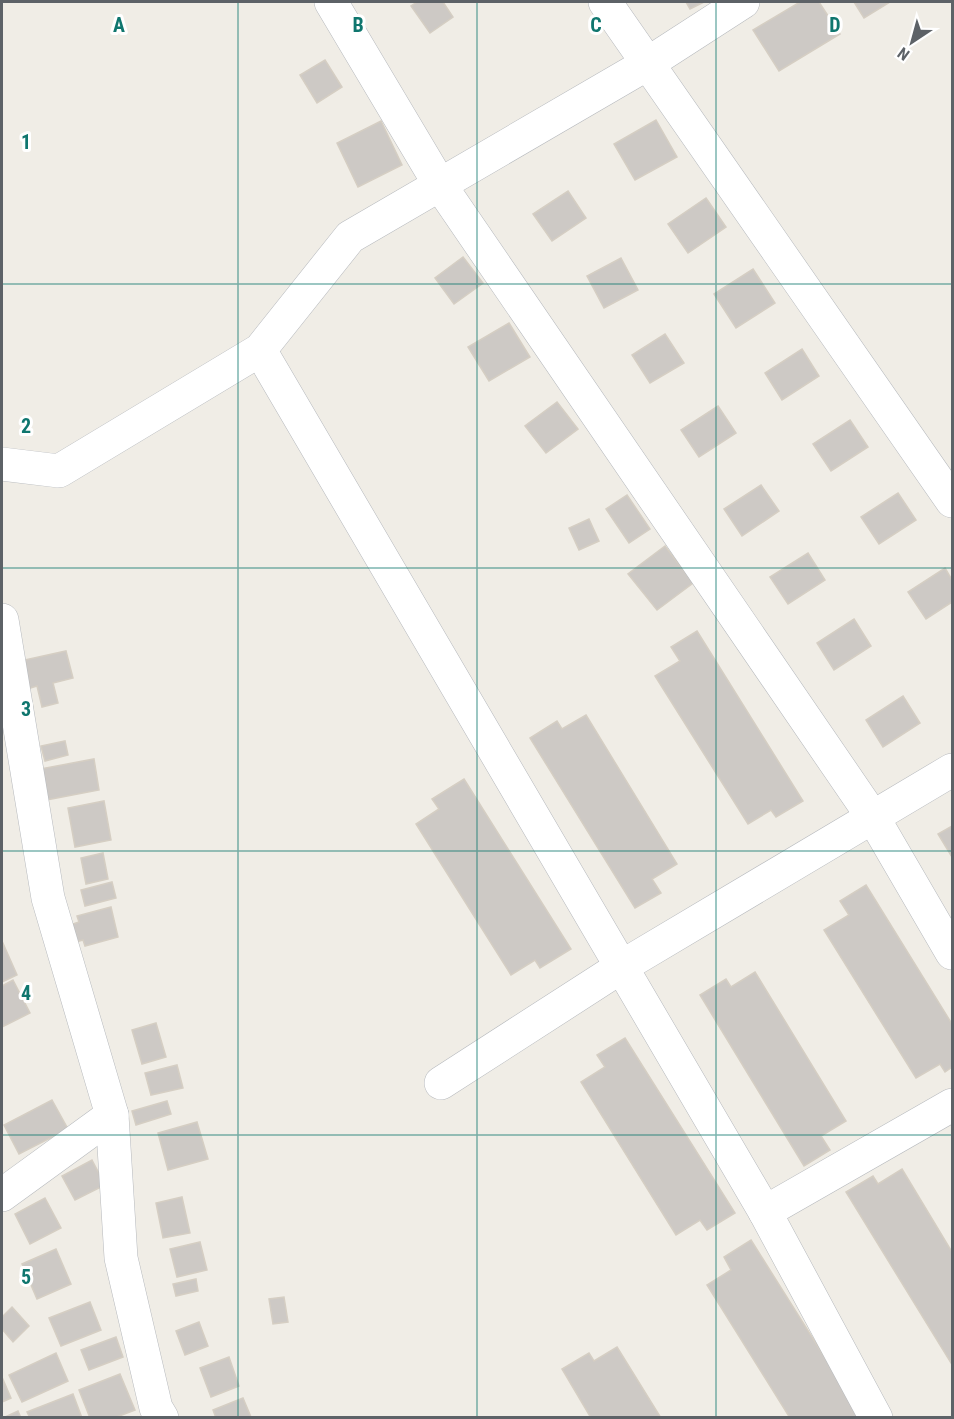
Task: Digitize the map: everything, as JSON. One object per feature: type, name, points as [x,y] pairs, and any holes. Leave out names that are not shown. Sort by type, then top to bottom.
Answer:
[{"type":"street","points":[[331,2],[440,185],[874,819],[952,953]]},
{"type":"street","points":[[605,2],[952,501]]},
{"type":"street","points":[[2,464],[59,471],[260,350],[350,237],[647,64],[742,2]]},
{"type":"street","points":[[260,350],[765,1212],[876,1418]]},
{"type":"street","points":[[2,620],[15,785],[112,1115],[121,1258],[153,1414]]},
{"type":"street","points":[[441,1083],[621,967],[874,819],[952,770]]},
{"type":"street","points":[[765,1212],[952,1105]]},
{"type":"street","points":[[2,1195],[112,1115]]},
{"type":"building","points":[[417,2],[443,2],[453,17],[430,33],[411,6]]},
{"type":"building","points":[[686,2],[704,2],[690,9]]},
{"type":"building","points":[[800,2],[819,2],[840,34],[779,71],[753,30]]},
{"type":"building","points":[[854,2],[890,2],[864,18]]},
{"type":"building","points":[[325,60],[342,87],[317,103],[300,75]]},
{"type":"building","points":[[656,120],[677,157],[635,180],[614,144]]},
{"type":"building","points":[[381,121],[402,165],[358,187],[337,143]]},
{"type":"building","points":[[568,191],[586,218],[552,241],[533,214]]},
{"type":"building","points":[[706,198],[726,227],[688,253],[668,224]]},
{"type":"building","points":[[463,257],[483,283],[454,304],[435,278]]},
{"type":"building","points":[[621,258],[638,290],[604,308],[587,276]]},
{"type":"building","points":[[753,269],[775,303],[736,328],[714,294]]},
{"type":"building","points":[[509,323],[530,357],[489,381],[468,347]]},
{"type":"building","points":[[665,334],[684,363],[650,383],[632,355]]},
{"type":"building","points":[[802,349],[819,376],[782,400],[765,373]]},
{"type":"building","points":[[557,402],[578,429],[546,453],[525,426]]},
{"type":"building","points":[[718,406],[736,433],[699,457],[681,430]]},
{"type":"building","points":[[850,420],[868,447],[831,471],[813,444]]},
{"type":"building","points":[[761,485],[779,511],[742,536],[724,509]]},
{"type":"building","points":[[898,493],[916,520],[879,544],[861,517]]},
{"type":"building","points":[[627,495],[650,529],[629,543],[606,509]]},
{"type":"building","points":[[589,519],[599,541],[579,550],[569,528]]},
{"type":"building","points":[[665,546],[693,583],[657,610],[628,574]]},
{"type":"building","points":[[808,553],[825,580],[788,604],[770,577]]},
{"type":"building","points":[[945,568],[952,580],[952,602],[926,619],[908,592]]},
{"type":"building","points":[[854,619],[871,646],[834,670],[817,643]]},
{"type":"building","points":[[697,631],[803,801],[776,817],[771,810],[748,824],[655,676],[680,661],[671,647]]},
{"type":"building","points":[[66,651],[73,678],[53,683],[58,703],[42,707],[37,686],[27,689],[20,661]]},
{"type":"building","points":[[903,696],[920,723],[883,747],[866,720]]},
{"type":"building","points":[[586,715],[677,864],[652,879],[661,893],[635,908],[530,738],[557,721],[562,729]]},
{"type":"building","points":[[65,741],[68,755],[45,761],[41,746]]},
{"type":"building","points":[[94,759],[99,790],[46,800],[40,769]]},
{"type":"building","points":[[464,779],[571,949],[540,968],[535,960],[511,975],[416,824],[439,809],[432,799]]},
{"type":"building","points":[[104,801],[111,840],[75,847],[68,808]]},
{"type":"building","points":[[952,826],[952,857],[938,834]]},
{"type":"building","points":[[103,853],[108,879],[86,884],[81,858]]},
{"type":"building","points":[[112,882],[116,898],[85,906],[81,890]]},
{"type":"building","points":[[866,885],[952,1024],[952,1067],[945,1072],[940,1064],[916,1078],[824,930],[849,915],[840,901]]},
{"type":"building","points":[[111,907],[118,937],[85,946],[83,940],[72,943],[67,926],[79,922],[77,916]]},
{"type":"building","points":[[2,941],[17,975],[2,982]]},
{"type":"building","points":[[755,972],[846,1121],[821,1136],[830,1150],[804,1166],[700,995],[726,979],[731,987]]},
{"type":"building","points":[[13,980],[30,1013],[2,1027],[2,986]]},
{"type":"building","points":[[156,1023],[166,1057],[142,1064],[132,1030]]},
{"type":"building","points":[[625,1038],[735,1213],[707,1230],[700,1220],[676,1235],[581,1082],[605,1067],[597,1055]]},
{"type":"building","points":[[177,1065],[183,1088],[151,1095],[145,1073]]},
{"type":"building","points":[[52,1100],[68,1129],[19,1154],[4,1125]]},
{"type":"building","points":[[167,1101],[171,1114],[136,1125],[132,1111]]},
{"type":"building","points":[[197,1122],[208,1159],[168,1170],[158,1133]]},
{"type":"building","points":[[92,1160],[105,1185],[75,1200],[62,1176]]},
{"type":"building","points":[[902,1169],[952,1252],[951,1363],[846,1192],[873,1176],[878,1184]]},
{"type":"building","points":[[182,1197],[190,1233],[163,1238],[156,1203]]},
{"type":"building","points":[[45,1198],[61,1228],[30,1244],[15,1214]]},
{"type":"building","points":[[751,1240],[861,1415],[858,1418],[790,1418],[707,1285],[731,1270],[724,1257]]},
{"type":"building","points":[[200,1242],[207,1270],[177,1277],[170,1249]]},
{"type":"building","points":[[56,1249],[71,1284],[37,1299],[22,1264]]},
{"type":"building","points":[[196,1279],[198,1291],[176,1296],[173,1284]]},
{"type":"building","points":[[284,1297],[288,1322],[273,1324],[269,1299]]},
{"type":"building","points":[[90,1302],[101,1330],[61,1346],[49,1318]]},
{"type":"building","points":[[12,1307],[29,1326],[13,1342],[2,1329],[2,1317]]},
{"type":"building","points":[[199,1322],[208,1346],[185,1355],[176,1331]]},
{"type":"building","points":[[116,1337],[123,1357],[89,1370],[81,1350]]},
{"type":"building","points":[[617,1347],[661,1418],[591,1418],[562,1369],[589,1353],[594,1361]]},
{"type":"building","points":[[56,1353],[68,1381],[22,1402],[9,1375]]},
{"type":"building","points":[[229,1357],[239,1386],[211,1397],[200,1368]]},
{"type":"building","points":[[120,1374],[135,1410],[114,1418],[90,1418],[79,1390]]},
{"type":"building","points":[[2,1377],[11,1398],[2,1402]]},
{"type":"building","points":[[73,1394],[82,1418],[30,1418],[27,1412]]},
{"type":"building","points":[[243,1398],[251,1417],[216,1418],[213,1410]]},
{"type":"building","points":[[18,1411],[21,1418],[3,1418]]}]
